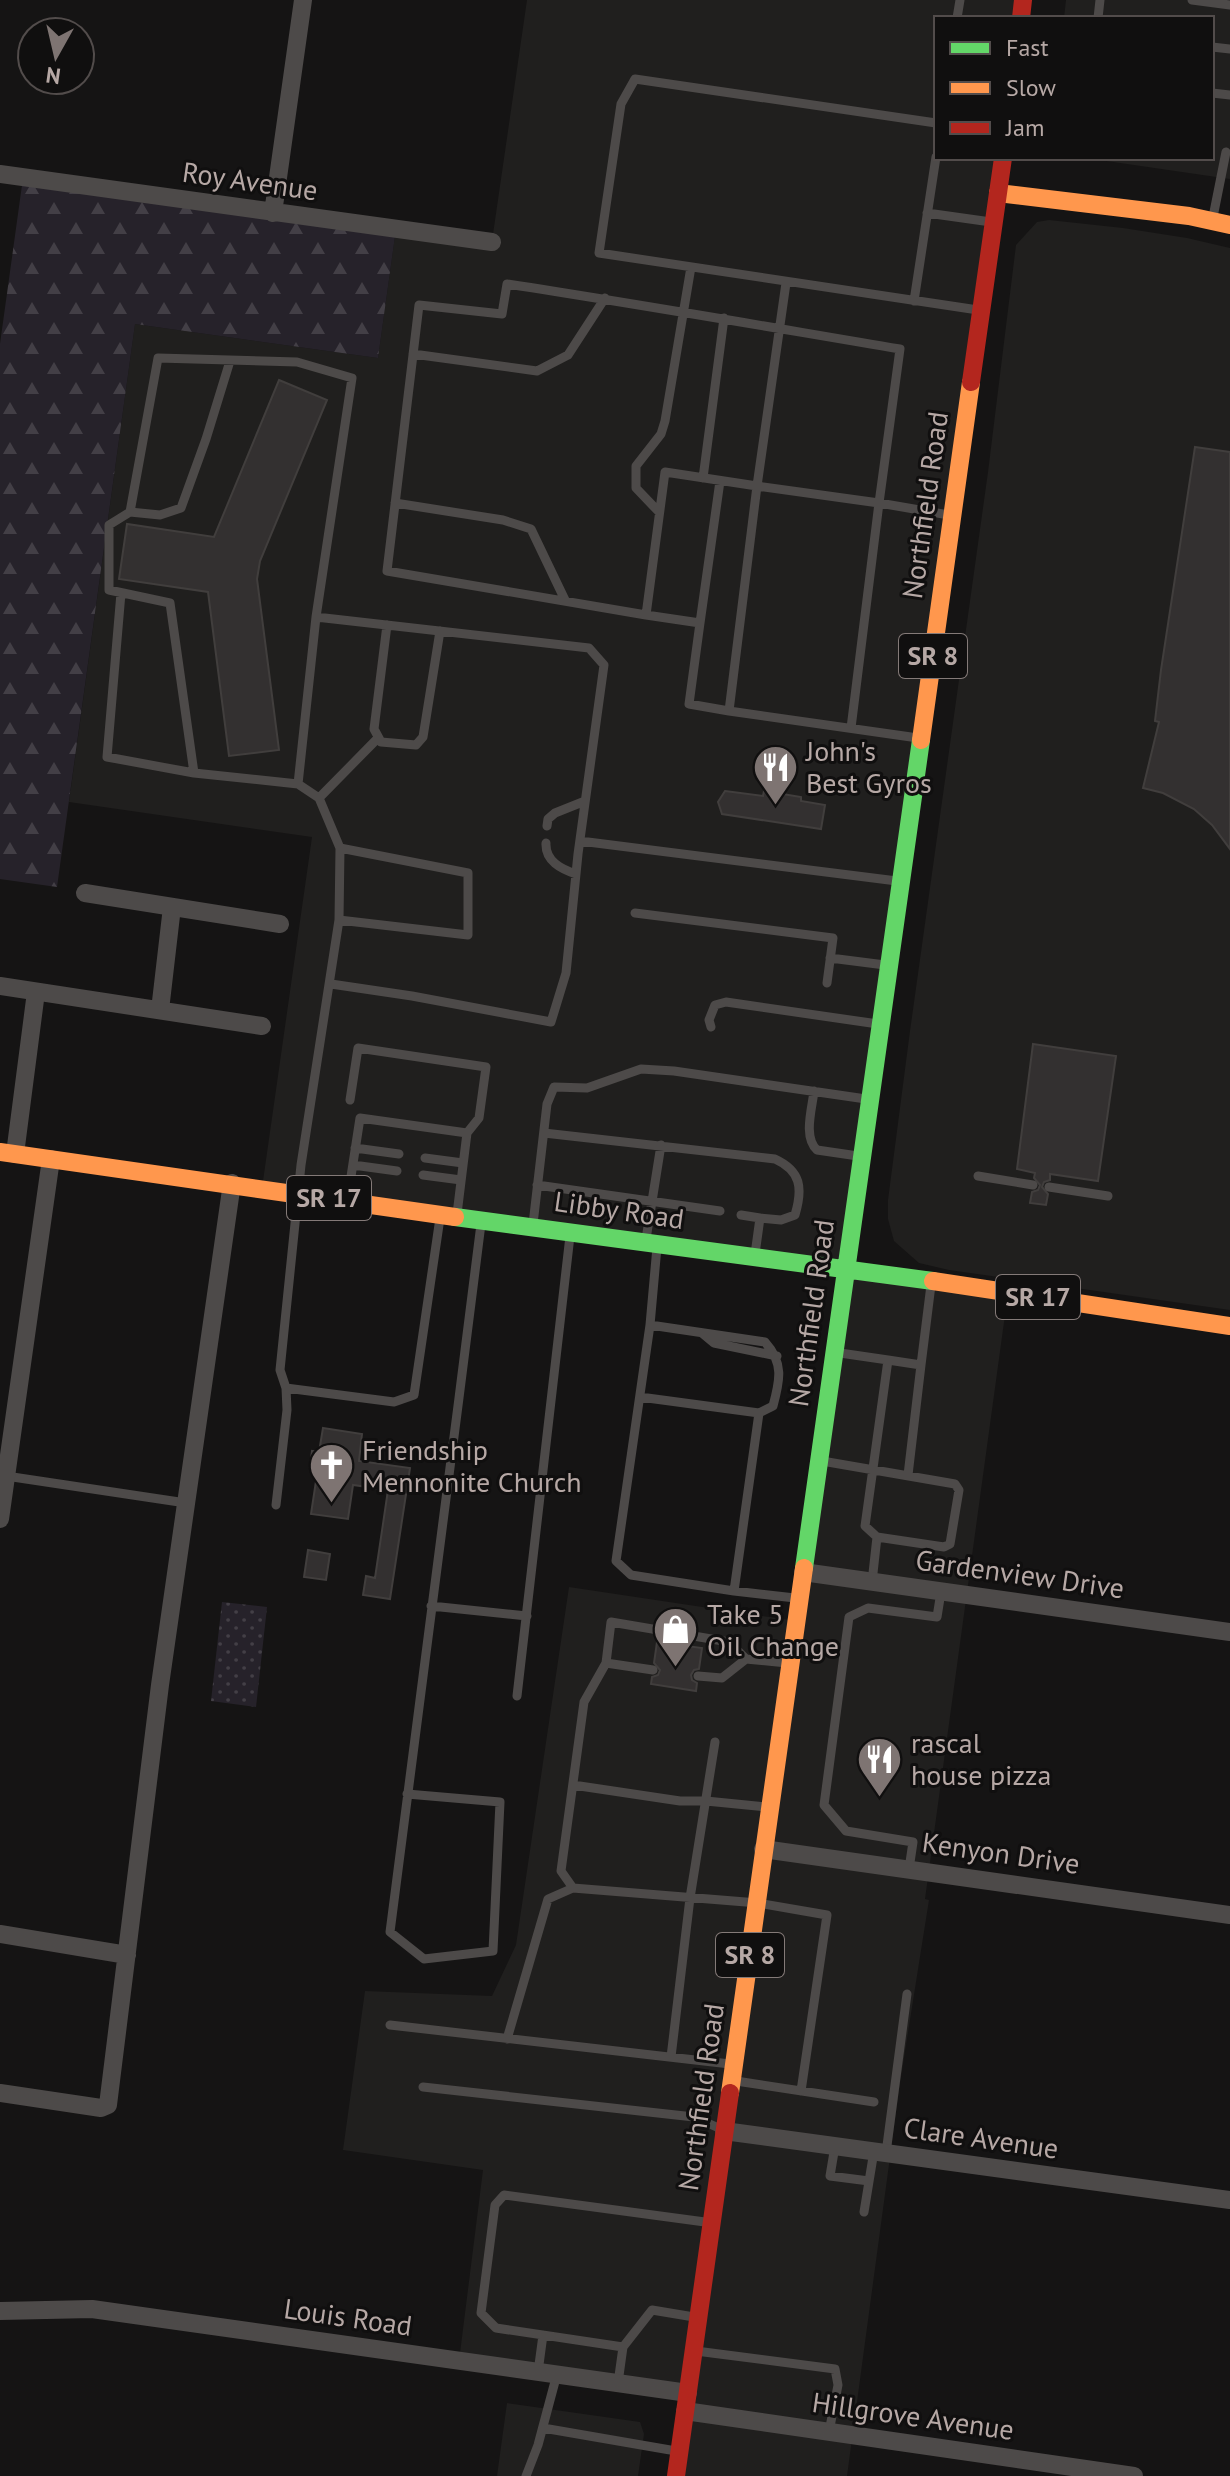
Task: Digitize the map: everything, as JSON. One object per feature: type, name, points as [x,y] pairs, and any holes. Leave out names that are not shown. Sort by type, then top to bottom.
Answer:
[{"type":"main road","name":"Northfield Road","points":[[676,2476],[1003,160]]},
{"type":"main road","points":[[998,193],[1221,223]]},
{"type":"main road","name":"Libby Road","points":[[7,1153],[448,1216],[846,1268],[1230,1326]]},
{"type":"street","points":[[273,213],[303,0]]},
{"type":"street","name":"Roy Avenue","points":[[0,174],[492,242]]},
{"type":"street","points":[[85,893],[280,924]]},
{"type":"street","points":[[160,1010],[172,907]]},
{"type":"street","points":[[0,986],[262,1026]]},
{"type":"street","points":[[7,1153],[36,992]]},
{"type":"street","points":[[0,1519],[51,1159]]},
{"type":"street","points":[[0,2093],[101,2108],[108,2105],[160,1685],[232,1183]]},
{"type":"street","name":"Gardenview Drive","points":[[803,1572],[1230,1632]]},
{"type":"street","name":"Kenyon Drive","points":[[763,1849],[1230,1915]]},
{"type":"street","points":[[0,1934],[127,1955]]},
{"type":"street","name":"Clare Avenue","points":[[724,2131],[1230,2200]]},
{"type":"street","name":"Louis Road","points":[[0,2311],[92,2309],[618,2383],[686,2402]]},
{"type":"street","name":"Hillgrove Avenue","points":[[686,2402],[829,2432],[1134,2476]]},
{"type":"lane","points":[[1192,0],[1230,5]]},
{"type":"lane","points":[[934,123],[635,79],[621,104],[599,253],[981,310]]},
{"type":"lane","points":[[1221,223],[1228,152]]},
{"type":"lane","points":[[914,301],[936,160]]},
{"type":"lane","points":[[927,213],[994,223]]},
{"type":"lane","points":[[659,512],[636,488],[636,466],[661,434],[665,421],[691,267]]},
{"type":"lane","points":[[729,711],[786,283]]},
{"type":"lane","points":[[700,623],[387,571],[419,305],[502,314],[507,284],[900,349],[851,728]]},
{"type":"lane","points":[[413,354],[537,371],[568,355],[605,298]]},
{"type":"lane","points":[[703,478],[724,318]]},
{"type":"lane","points":[[130,512],[158,358],[297,362],[352,378],[316,617],[298,784]]},
{"type":"lane","points":[[194,773],[170,603],[109,590],[109,525],[130,512],[160,515],[181,508],[230,361]]},
{"type":"lane","points":[[646,615],[665,472],[952,515]]},
{"type":"lane","points":[[720,481],[689,704],[921,738]]},
{"type":"lane","points":[[395,503],[503,520],[531,529],[565,600]]},
{"type":"lane","points":[[121,593],[107,757],[194,773],[298,784],[319,798],[340,848],[339,920],[301,1165],[280,1370],[286,1388],[287,1410],[276,1505]]},
{"type":"lane","points":[[316,617],[589,648],[604,665],[566,973],[551,1022],[331,984]]},
{"type":"lane","points":[[387,625],[374,729],[381,742],[411,745],[421,741],[440,631]]},
{"type":"lane","points":[[319,798],[378,738]]},
{"type":"lane","points":[[547,826],[548,819],[555,813],[585,801]]},
{"type":"lane","points":[[580,841],[901,881]]},
{"type":"lane","points":[[546,843],[545,851],[559,868],[576,874]]},
{"type":"lane","points":[[339,920],[468,935],[468,873],[340,848]]},
{"type":"lane","points":[[635,913],[833,938],[827,983]]},
{"type":"lane","points":[[830,958],[888,966]]},
{"type":"lane","points":[[711,1027],[709,1020],[715,1005],[726,1002],[881,1025]]},
{"type":"lane","points":[[286,1388],[394,1402],[414,1395],[448,1216],[461,1180],[467,1133],[479,1118],[486,1067],[358,1048],[350,1100]]},
{"type":"lane","points":[[533,1227],[549,1095],[554,1087],[587,1088],[641,1069],[870,1099]]},
{"type":"lane","points":[[814,1091],[810,1128],[813,1147],[862,1157]]},
{"type":"lane","points":[[348,1201],[360,1118],[467,1133]]},
{"type":"lane","points":[[544,1133],[775,1159],[790,1166],[799,1191],[795,1215],[781,1220],[741,1215]]},
{"type":"lane","points":[[661,1145],[652,1201],[650,1325],[616,1561],[631,1575],[799,1598]]},
{"type":"lane","points":[[355,1148],[399,1154]]},
{"type":"lane","points":[[425,1158],[463,1163]]},
{"type":"lane","points":[[353,1165],[397,1171]]},
{"type":"lane","points":[[423,1175],[461,1180]]},
{"type":"lane","points":[[978,1176],[1033,1185]]},
{"type":"lane","points":[[537,1185],[720,1211]]},
{"type":"lane","points":[[1049,1187],[1108,1196]]},
{"type":"lane","points":[[754,1257],[760,1218]]},
{"type":"lane","points":[[407,1794],[500,1802],[493,1951],[424,1959],[390,1932],[407,1794],[431,1606],[481,1220]]},
{"type":"lane","points":[[517,1696],[570,1232]]},
{"type":"lane","points":[[908,1475],[932,1281]]},
{"type":"lane","points":[[640,1397],[759,1413],[773,1406],[779,1384],[777,1356],[765,1342],[650,1325]]},
{"type":"lane","points":[[834,1352],[921,1365]]},
{"type":"lane","points":[[819,1460],[872,1470],[908,1475],[955,1484],[959,1490],[950,1544],[944,1547],[877,1537],[865,1526],[872,1470],[888,1360]]},
{"type":"lane","points":[[734,1591],[759,1413]]},
{"type":"lane","points":[[6,1476],[186,1503]]},
{"type":"lane","points":[[872,1582],[877,1537]]},
{"type":"lane","points":[[909,1869],[913,1842],[846,1831],[824,1805],[849,1617],[868,1608],[937,1617],[941,1592]]},
{"type":"lane","points":[[431,1606],[527,1616]]},
{"type":"lane","points":[[573,1888],[561,1871],[584,1702],[606,1663],[611,1622],[729,1642],[746,1659],[790,1664]]},
{"type":"lane","points":[[698,1676],[722,1678],[746,1659]]},
{"type":"lane","points":[[606,1663],[653,1670]]},
{"type":"lane","points":[[671,2057],[690,1898],[715,1742]]},
{"type":"lane","points":[[573,1785],[680,1801],[770,1808]]},
{"type":"lane","points":[[507,2039],[548,1899],[573,1888],[758,1903],[827,1915],[801,2091]]},
{"type":"lane","points":[[864,2212],[869,2181],[880,2152],[907,1994]]},
{"type":"lane","points":[[390,2025],[671,2057],[801,2091],[874,2102]]},
{"type":"lane","points":[[423,2087],[694,2117],[724,2131]]},
{"type":"lane","points":[[835,2146],[830,2176],[869,2181]]},
{"type":"lane","points":[[623,2347],[496,2328],[481,2313],[495,2205],[504,2195],[711,2223]]},
{"type":"lane","points":[[618,2383],[623,2347],[652,2310],[697,2318]]},
{"type":"lane","points":[[538,2372],[543,2335]]},
{"type":"lane","points":[[693,2350],[835,2369],[838,2385],[829,2432]]},
{"type":"lane","points":[[526,2476],[557,2374]]},
{"type":"lane","points":[[543,2428],[679,2452]]},
{"type":"shaded area","points":[[527,0],[1024,0],[1021,16],[934,16],[934,160],[1003,160],[846,1268],[262,1188],[312,837],[69,802],[135,324],[378,358],[396,229],[492,241]]},
{"type":"shaded area","points":[[1066,0],[1230,0],[1230,179],[1100,160],[1214,160],[1214,16],[1064,16]]},
{"type":"shaded area","points":[[1049,220],[1123,228],[1230,248],[1230,1310],[949,1270],[919,1263],[894,1241],[888,1219],[910,1031],[988,472],[1016,245],[1037,222]]},
{"type":"shaded area","points":[[846,1268],[1008,1293],[925,1899],[929,1900],[900,2083],[847,2476],[676,2476],[687,2393],[459,2361],[483,2170],[343,2150],[365,1991],[492,1996],[516,1945],[569,1587],[796,1621]]},
{"type":"shaded area","points":[[507,2403],[640,2422],[644,2434],[638,2476],[497,2476]]},
{"type":"green space","points":[[23,178],[396,229],[378,358],[135,324],[57,887],[0,879],[0,344]]},
{"type":"green space","points":[[222,1602],[267,1607],[256,1707],[211,1701]]},
{"type":"building","points":[[279,380],[327,400],[260,561],[257,579],[279,750],[229,756],[208,592],[119,579],[127,524],[214,537]]},
{"type":"building","points":[[1195,447],[1230,452],[1230,849],[1212,825],[1194,809],[1163,793],[1143,788],[1159,722],[1155,721],[1161,670]]},
{"type":"building","points":[[725,791],[763,796],[764,791],[801,797],[801,801],[825,805],[821,829],[722,814],[718,802]]},
{"type":"building","points":[[1033,1044],[1116,1056],[1098,1181],[1050,1174],[1050,1180],[1044,1182],[1042,1187],[1048,1194],[1046,1205],[1030,1203],[1032,1192],[1038,1190],[1040,1185],[1034,1178],[1035,1173],[1017,1169]]},
{"type":"building","name":"Friendship Mennonite Church","points":[[323,1428],[362,1434],[359,1461],[410,1468],[390,1599],[363,1595],[366,1576],[375,1578],[388,1490],[353,1485],[348,1519],[311,1514],[318,1468],[310,1467],[312,1451],[319,1452]]},
{"type":"building","points":[[308,1550],[330,1554],[326,1580],[304,1577]]},
{"type":"building","points":[[657,1642],[702,1648],[699,1669],[691,1675],[697,1683],[696,1691],[651,1684],[652,1677],[658,1675],[660,1670],[654,1663]]},
{"type":"traffic: fast","points":[[804,1568],[921,740]]},
{"type":"traffic: fast","points":[[455,1217],[933,1281]]},
{"type":"traffic: slow","points":[[998,193],[1189,216],[1230,225]]},
{"type":"traffic: slow","points":[[921,740],[971,382]]},
{"type":"traffic: slow","points":[[0,1152],[455,1217]]},
{"type":"traffic: slow","points":[[933,1281],[1230,1326]]},
{"type":"traffic: slow","points":[[730,2093],[804,1568]]},
{"type":"traffic: jam","points":[[1021,16],[1023,0]]},
{"type":"traffic: jam","points":[[971,382],[1003,160]]},
{"type":"traffic: jam","points":[[676,2476],[730,2093]]},
{"type":"place","name":"John's Best Gyros","points":[[775,806]]},
{"type":"place","name":"Friendship Mennonite Church","points":[[331,1505]]},
{"type":"place","name":"Take 5 Oil Change","points":[[676,1669]]},
{"type":"place","name":"rascal house pizza","points":[[880,1798]]}]
